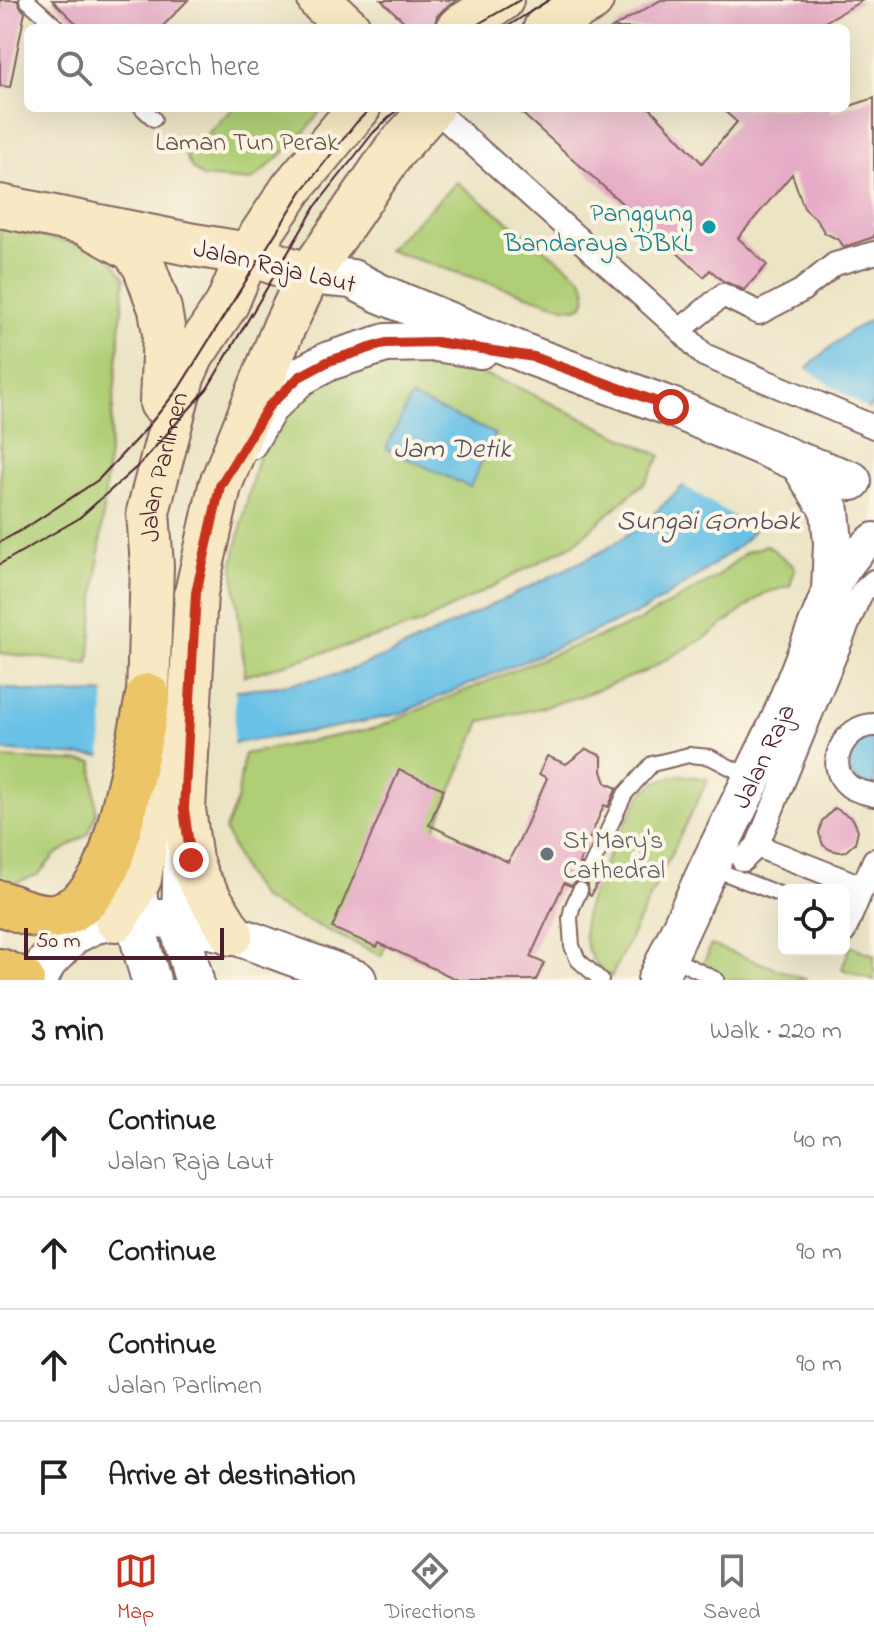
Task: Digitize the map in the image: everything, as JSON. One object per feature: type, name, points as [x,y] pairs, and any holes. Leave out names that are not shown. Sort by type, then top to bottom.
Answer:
[{"type":"highway","points":[[0,903],[40,916],[60,915],[81,904],[102,878],[114,846],[152,808],[137,753],[148,696]]},
{"type":"highway","points":[[0,923],[35,935],[73,935]]},
{"type":"highway","points":[[0,971],[22,980]]},
{"type":"main road","points":[[319,0],[345,24]]},
{"type":"main road","points":[[464,24],[502,0]]},
{"type":"main road","points":[[552,24],[592,0]]},
{"type":"main road","name":"Jalan Parlimen","points":[[148,696],[152,559],[148,512],[183,377],[193,355],[227,304],[248,254],[292,188],[356,112]]},
{"type":"main road","name":"Jalan Parlimen","points":[[133,914],[152,808],[195,626],[196,593],[220,486],[284,327],[309,275],[394,151],[428,112]]},
{"type":"main road","name":"Jalan Raja Laut","points":[[0,206],[248,254],[309,275]]},
{"type":"main road","points":[[86,224],[133,250],[144,266],[160,309],[164,333],[162,393],[148,512]]},
{"type":"main road","name":"Jalan Parlimen","points":[[152,808],[191,860],[198,879],[232,934]]},
{"type":"street","points":[[436,112],[704,355],[874,427]]},
{"type":"street","points":[[680,330],[723,295],[759,313],[801,291],[835,264],[874,253]]},
{"type":"street","name":"Jalan Raja Laut","points":[[309,275],[352,279],[534,357],[671,407],[799,462],[852,494]]},
{"type":"street","points":[[220,486],[268,407],[299,377],[329,361],[386,343],[440,343],[534,357]]},
{"type":"street","points":[[831,592],[833,543],[852,494]]},
{"type":"street","name":"Jalan Raja","points":[[663,968],[736,858],[753,779],[803,729],[831,592],[846,567],[874,538]]},
{"type":"street","points":[[864,888],[736,858],[803,729],[857,602],[862,592],[874,581]]},
{"type":"street","points":[[874,725],[861,727],[845,738],[838,762],[840,774],[849,787],[874,795]]},
{"type":"street","name":"Jalan Parlimen","points":[[152,808],[194,980]]},
{"type":"street","points":[[850,919],[874,860]]},
{"type":"street","points":[[38,980],[47,962],[73,935],[95,924],[133,914],[161,918],[182,931],[232,934],[357,980]]},
{"type":"street","name":"Jalan Parlimen","points":[[133,914],[151,980]]},
{"type":"lane","points":[[27,0],[54,24]]},
{"type":"lane","points":[[146,112],[154,119]]},
{"type":"lane","points":[[590,869],[625,794],[652,764],[689,755],[710,757],[753,779]]},
{"type":"lane","points":[[736,858],[778,891]]},
{"type":"lane","points":[[580,890],[570,918],[572,946],[578,960],[601,980]]},
{"type":"lane","points":[[663,968],[717,980]]},
{"type":"green space","name":"Laman Tun Perak","points":[[230,112],[319,112],[300,137],[251,181],[202,177],[192,168],[185,155]]},
{"type":"green space","points":[[457,182],[581,277],[586,291],[583,305],[564,307],[387,250]]},
{"type":"green space","points":[[0,228],[104,250],[125,277],[89,664],[0,653]]},
{"type":"green space","points":[[415,351],[515,386],[661,456],[646,481],[574,544],[420,624],[245,676],[233,563],[267,423],[311,381]]},
{"type":"green space","points":[[767,545],[795,567],[790,586],[765,593],[708,636],[646,671],[581,696],[481,721],[381,956],[262,899],[244,873],[225,830],[237,800],[244,754],[376,728],[637,622],[717,577],[745,553]]},
{"type":"green space","points":[[0,758],[93,762],[96,814],[88,834],[54,856],[38,875],[14,883],[0,881]]},
{"type":"green space","points":[[681,775],[708,779],[611,977],[596,963],[586,945],[584,931],[588,903],[608,856],[643,793],[660,781]]},
{"type":"green space","points":[[711,945],[807,980],[697,980]]},
{"type":"green space","points":[[850,946],[874,955],[874,980],[842,969],[847,956],[850,956]]},
{"type":"water","name":"Sungai Gombak","points":[[874,318],[874,403],[740,545],[645,610],[401,713],[333,728],[144,753],[86,756],[0,750],[0,687],[51,694],[124,693],[174,697],[278,686],[339,674],[393,653],[605,550],[643,524],[818,358],[850,331]]},
{"type":"water","name":"Jam Detik","points":[[411,397],[495,434],[470,487],[386,449]]},
{"type":"water","points":[[874,734],[874,788],[860,784],[849,771],[847,755],[858,740]]},
{"type":"pier","points":[[804,367],[871,412],[758,532],[680,483]]},
{"type":"pier","points":[[236,687],[233,747],[101,760],[105,689],[174,693]]},
{"type":"building","points":[[0,0],[17,0],[25,12],[10,87],[0,86]]},
{"type":"building","points":[[52,0],[188,0],[165,24],[77,24]]},
{"type":"building","points":[[381,0],[457,0],[437,16],[435,24],[407,24]]},
{"type":"building","points":[[661,0],[863,0],[821,24],[619,24]]},
{"type":"building","points":[[874,98],[874,237],[844,247],[839,240],[825,233],[804,208],[792,174],[738,238],[767,265],[744,290],[723,281],[710,270],[704,277],[520,112],[654,112],[702,163],[737,122],[726,112],[850,112],[850,106]]},
{"type":"building","points":[[586,749],[602,756],[606,783],[617,788],[608,807],[604,805],[579,863],[585,878],[592,879],[601,874],[591,896],[585,881],[578,880],[571,886],[564,883],[530,957],[544,963],[536,980],[458,980],[379,943],[377,947],[332,928],[399,770],[444,789],[429,825],[508,862],[547,778],[539,774],[547,756],[566,764]]},
{"type":"building","points":[[835,808],[853,819],[858,830],[855,843],[846,851],[831,850],[823,845],[819,833],[822,821]]},
{"type":"tram line","points":[[478,24],[520,0]]},
{"type":"tram line","points":[[511,24],[549,0]]},
{"type":"tram line","points":[[0,542],[98,480],[145,430],[179,388],[302,191],[367,112]]},
{"type":"tram line","points":[[0,564],[78,519],[140,464],[207,389],[315,207],[373,133],[395,112]]},
{"type":"place","name":"Panggung Bandaraya DBKL","points":[[709,227]]},
{"type":"place","name":"St Mary's Cathedral","points":[[547,854]]},
{"type":"route","points":[[191,860],[184,809],[196,593],[220,486],[268,407],[299,377],[329,361],[386,343],[436,342],[534,357],[671,407]]}]
